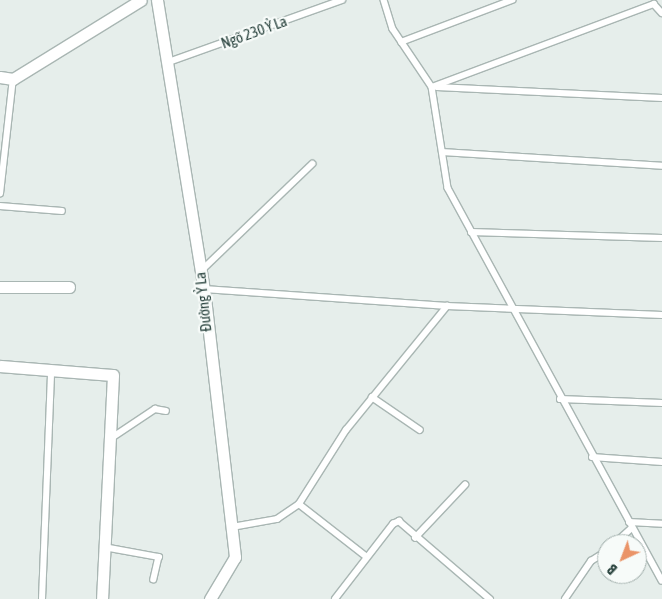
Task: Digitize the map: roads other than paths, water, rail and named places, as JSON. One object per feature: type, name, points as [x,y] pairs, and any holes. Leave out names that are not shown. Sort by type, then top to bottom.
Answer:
[{"type":"street","points":[[0,77],[13,80],[141,0]]},
{"type":"street","name":"Đường Ỷ La","points":[[158,0],[166,63],[204,289],[235,557],[210,599]]},
{"type":"street","points":[[0,287],[69,287]]},
{"type":"street","points":[[0,366],[113,375],[102,599]]},
{"type":"lane","name":"Ngõ 230 Ỷ La","points":[[166,63],[342,0]]},
{"type":"lane","points":[[384,0],[392,29],[432,87],[448,188],[560,399],[662,582]]},
{"type":"lane","points":[[402,42],[512,0]]},
{"type":"lane","points":[[432,87],[654,4],[662,13]]},
{"type":"lane","points":[[0,194],[13,80]]},
{"type":"lane","points":[[432,87],[662,98]]},
{"type":"lane","points":[[442,152],[662,166]]},
{"type":"lane","points":[[200,271],[312,164]]},
{"type":"lane","points":[[0,206],[62,212]]},
{"type":"lane","points":[[471,232],[662,238]]},
{"type":"lane","points":[[204,289],[512,310],[662,315]]},
{"type":"lane","points":[[231,527],[277,519],[299,504],[372,397],[448,306]]},
{"type":"lane","points":[[42,599],[51,370]]},
{"type":"lane","points":[[372,397],[420,430]]},
{"type":"lane","points":[[560,399],[662,402]]},
{"type":"lane","points":[[110,439],[155,409],[166,411]]},
{"type":"lane","points":[[592,457],[662,462]]},
{"type":"lane","points":[[415,538],[465,485]]},
{"type":"lane","points":[[299,504],[367,557]]},
{"type":"lane","points":[[335,599],[395,522],[490,599]]},
{"type":"lane","points":[[629,522],[662,524]]},
{"type":"lane","points":[[625,534],[632,528]]},
{"type":"lane","points":[[104,547],[159,557],[154,579]]},
{"type":"lane","points":[[565,599],[591,562],[597,558]]}]
